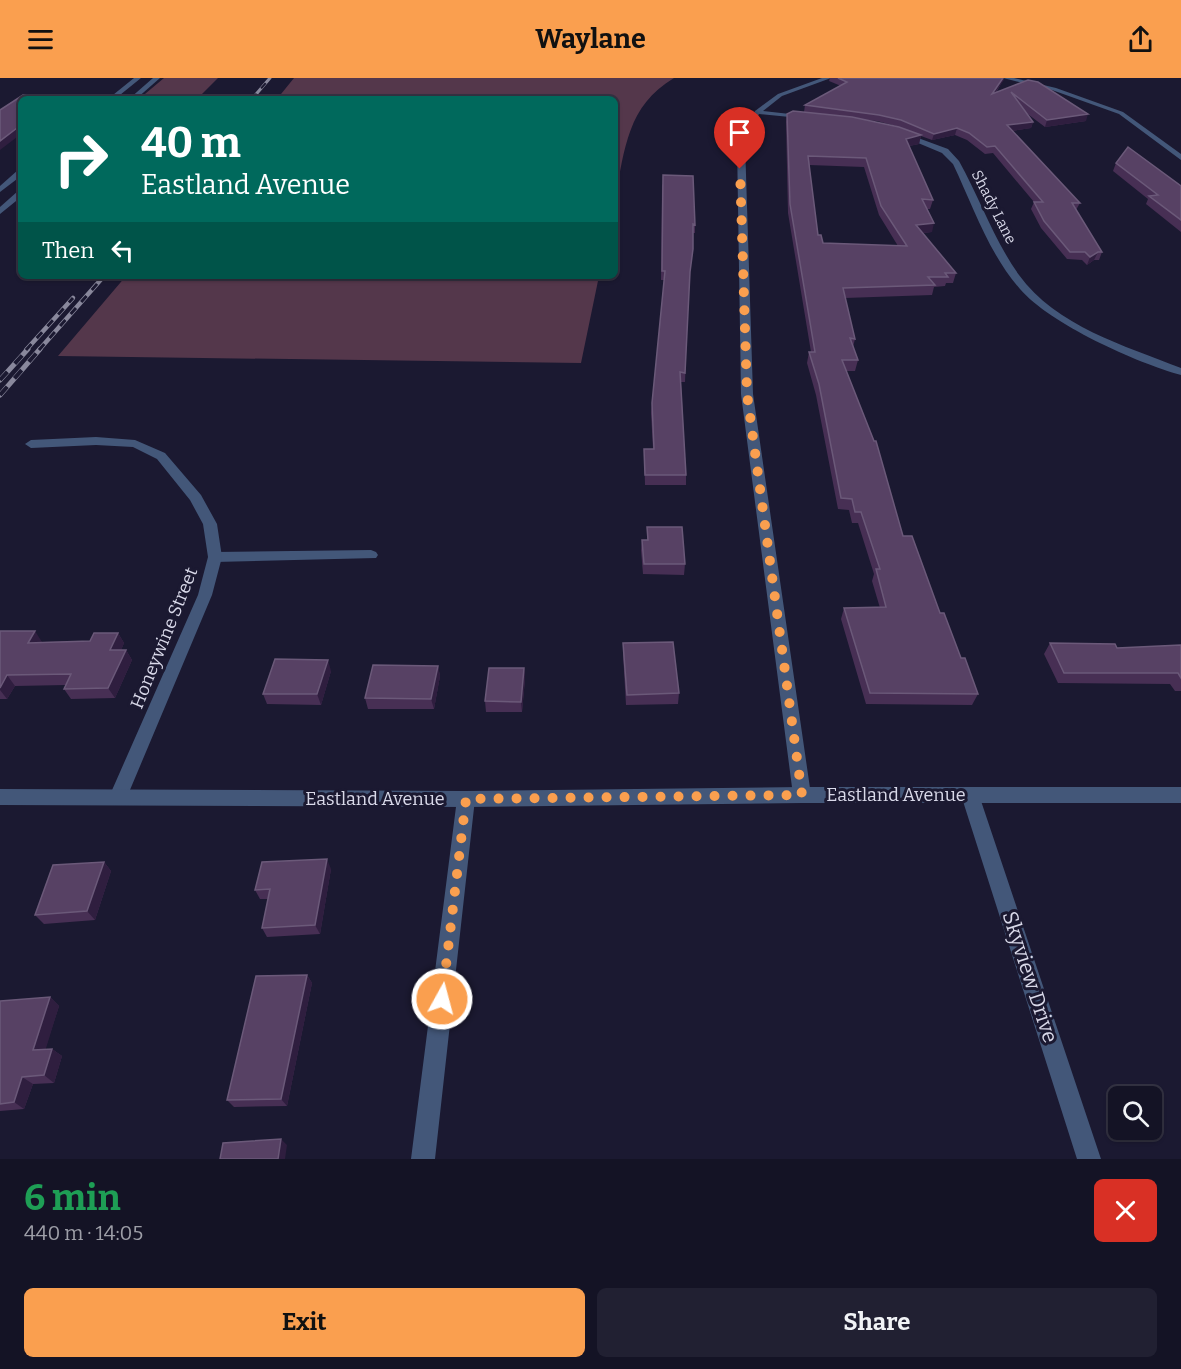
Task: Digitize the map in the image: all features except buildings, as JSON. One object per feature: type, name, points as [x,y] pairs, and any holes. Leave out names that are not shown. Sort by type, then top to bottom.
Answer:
[{"type":"street","points":[[115,96],[138,78]]},
{"type":"street","points":[[136,96],[157,78]]},
{"type":"street","points":[[802,795],[747,394],[741,143],[757,112],[780,95],[828,78]]},
{"type":"street","points":[[1006,78],[1054,89],[1121,113],[1181,158]]},
{"type":"street","points":[[757,112],[824,120]]},
{"type":"street","name":"Shady Lane","points":[[895,131],[945,151],[956,163],[1009,268],[1025,290],[1063,319],[1117,346],[1181,372]]},
{"type":"street","points":[[0,190],[18,175]]},
{"type":"street","points":[[0,211],[18,196]]},
{"type":"street","name":"Honeywine Street","points":[[31,444],[96,441],[135,444],[161,456],[196,498],[210,524],[215,557],[205,595],[118,798]]},
{"type":"street","points":[[215,557],[371,555]]},
{"type":"street","name":"Eastland Avenue","points":[[0,797],[466,799],[802,795],[1181,795]]},
{"type":"street","name":"Skyview Drive","points":[[970,795],[1089,1159]]},
{"type":"street","points":[[423,1159],[466,799]]},
{"type":"shaded area","points":[[164,78],[218,78],[200,96],[143,96]]},
{"type":"shaded area","points":[[294,78],[674,78],[658,89],[637,115],[626,146],[618,184],[618,96],[279,96]]},
{"type":"shaded area","points":[[123,279],[598,279],[581,363],[58,356]]},
{"type":"railway","points":[[255,96],[270,78]]},
{"type":"railway","points":[[39,350],[101,279]]},
{"type":"railway","points":[[26,350],[73,298]]},
{"type":"railway","points":[[0,380],[28,349]]},
{"type":"railway","points":[[0,395],[40,349]]},
{"type":"route","points":[[442,999],[466,799],[802,795],[747,394],[740,169]]}]
